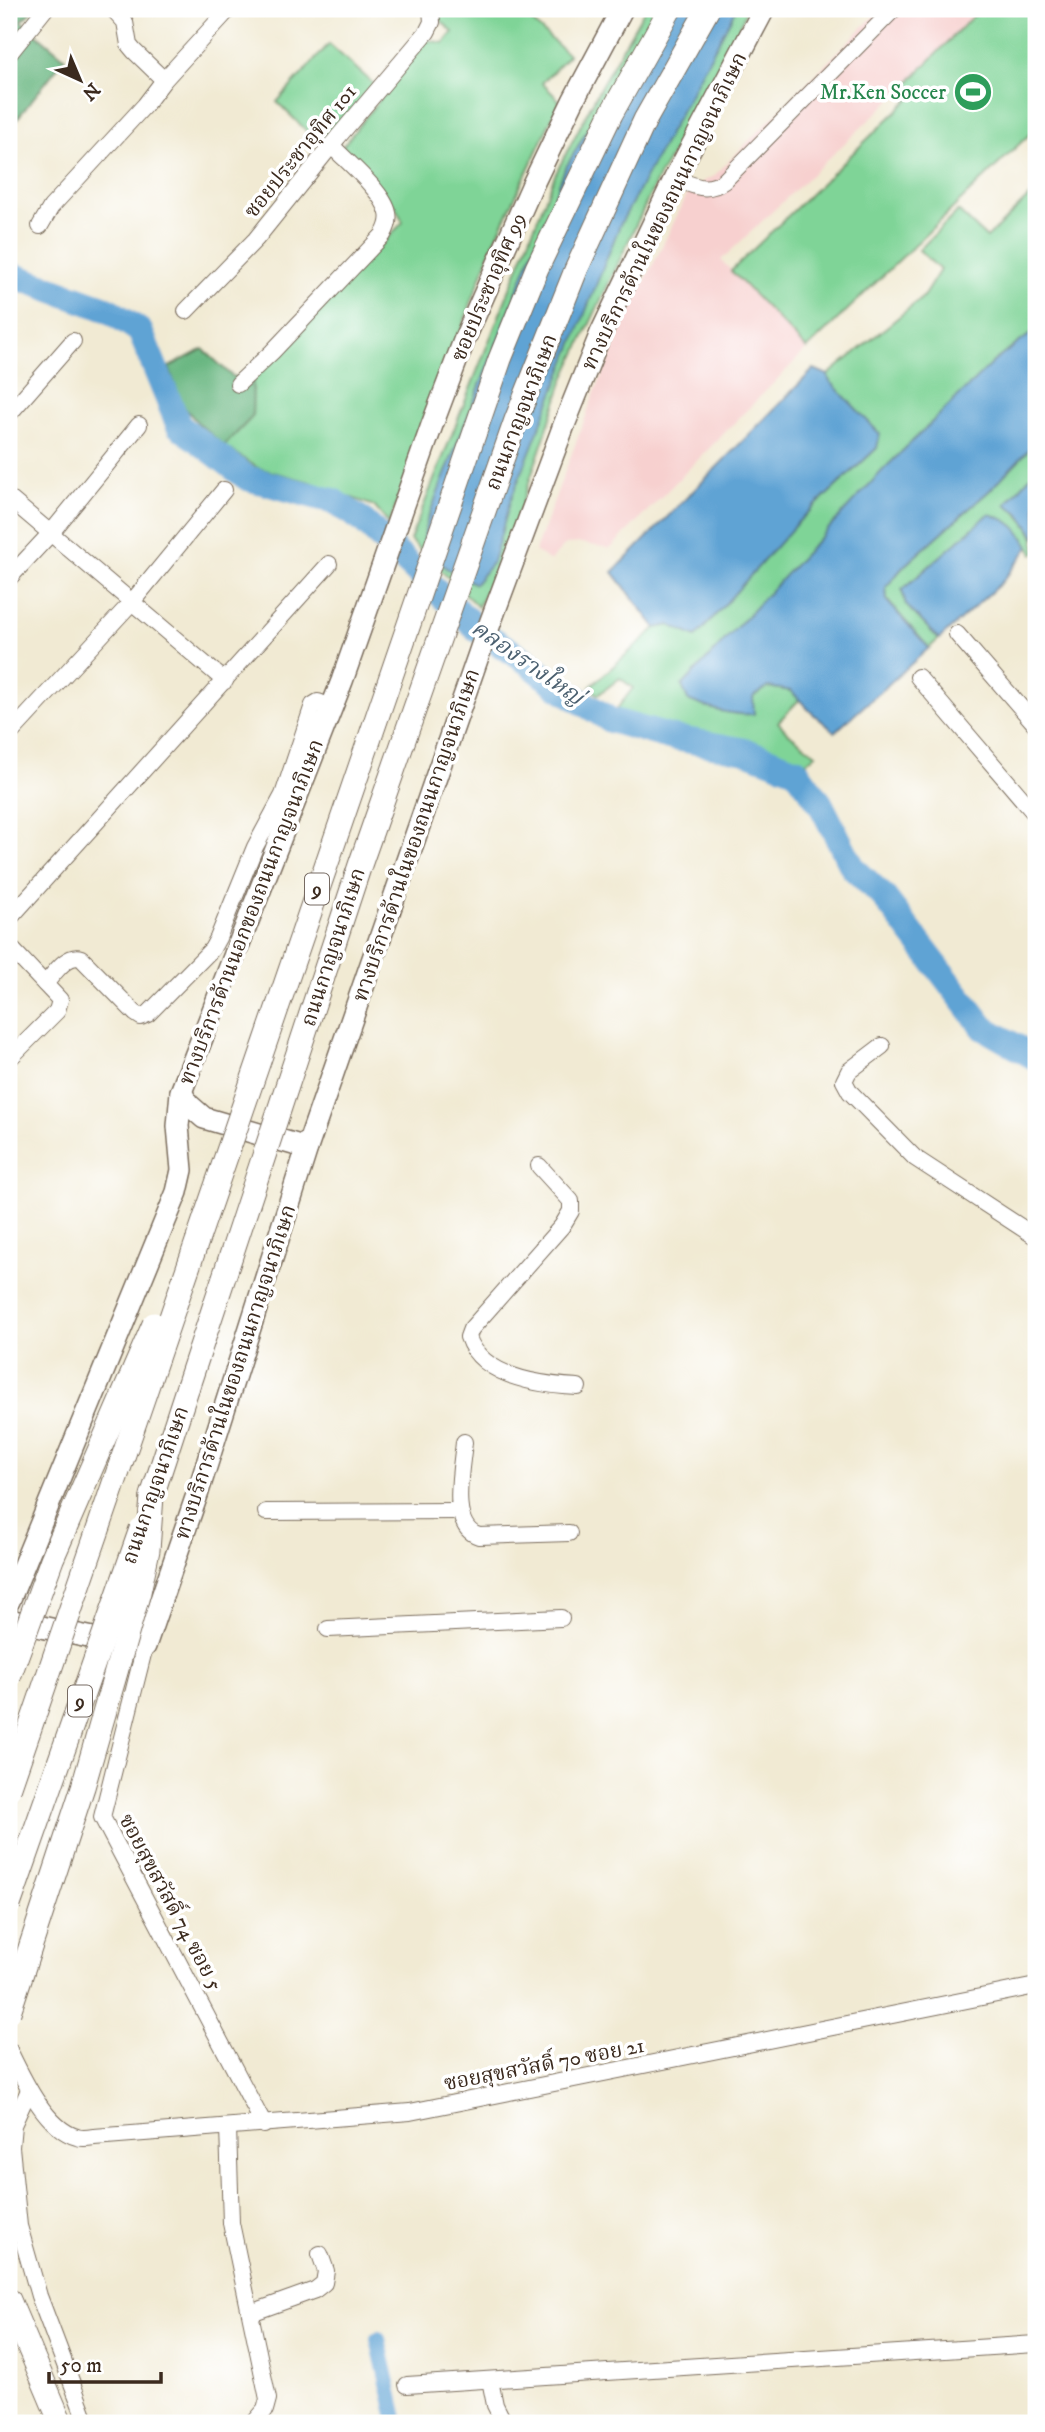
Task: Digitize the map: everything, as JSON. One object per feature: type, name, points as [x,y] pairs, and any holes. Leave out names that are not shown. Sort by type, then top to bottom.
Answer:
[{"type":"highway","name":"ถนนกาญจนาภิเษก","points":[[9,1789],[500,359],[537,268],[605,126],[670,9]]},
{"type":"highway","name":"ถนนกาญจนาภิเษก","points":[[9,1905],[152,1496],[364,852],[516,420],[576,270],[645,120],[708,9]]},
{"type":"highway","points":[[9,1677],[78,1496],[212,1193]]},
{"type":"highway","points":[[9,2012],[83,1787],[139,1592],[148,1549],[152,1496]]},
{"type":"highway","points":[[9,2300],[61,2423]]},
{"type":"main road","name":"ซอยประชาอุทิศ 99","points":[[379,576],[432,425],[499,258],[573,102],[622,9]]},
{"type":"main road","name":"ทางบริการด้านในของถนนกาญจนาภิเษก","points":[[145,1646],[198,1492],[307,1148],[490,623],[601,333],[675,178],[764,9]]},
{"type":"main road","name":"ทางบริการด้านนอกของถนนกาญจนาภิเษก","points":[[9,1601],[181,1181],[178,1126],[181,1092],[227,943],[288,797],[331,707],[379,576]]},
{"type":"main road","points":[[181,1092],[188,1104],[204,1118],[307,1148]]},
{"type":"main road","points":[[9,1620],[135,1647],[145,1646]]},
{"type":"street","points":[[9,54],[45,9]]},
{"type":"street","points":[[113,9],[125,22],[129,45],[164,80]]},
{"type":"street","points":[[40,226],[51,207],[229,9]]},
{"type":"street","name":"ซอยประชาอุทิศ 101","points":[[186,311],[256,239],[427,32],[432,22],[431,9]]},
{"type":"street","points":[[675,178],[703,188],[715,187],[724,181],[894,9]]},
{"type":"street","points":[[238,384],[383,235],[387,226],[388,212],[375,191],[331,145]]},
{"type":"street","points":[[9,414],[73,341]]},
{"type":"street","points":[[9,578],[50,534],[139,425]]},
{"type":"street","points":[[9,735],[132,603],[224,490]]},
{"type":"street","points":[[9,498],[225,681]]},
{"type":"street","points":[[9,919],[329,564]]},
{"type":"street","points":[[957,634],[1036,725]]},
{"type":"street","points":[[918,677],[1036,815]]},
{"type":"street","points":[[45,984],[70,958],[76,956],[141,1017],[148,1014],[212,949],[227,943]]},
{"type":"street","points":[[9,947],[60,1000],[60,1009],[9,1059]]},
{"type":"street","points":[[882,1046],[849,1072],[844,1082],[850,1092],[915,1158],[1036,1237]]},
{"type":"street","points":[[539,1166],[571,1201],[571,1211],[562,1226],[471,1329],[468,1336],[472,1351],[498,1370],[550,1385],[578,1387]]},
{"type":"street","points":[[464,1441],[459,1511],[463,1526],[470,1534],[569,1533]]},
{"type":"street","points":[[266,1512],[459,1511]]},
{"type":"street","points":[[328,1629],[561,1618]]},
{"type":"street","name":"ซอยสุขสวัสดิ์ 74 ซอย 5","points":[[145,1646],[102,1817],[264,2125]]},
{"type":"street","name":"ซอยสุขสวัสดิ์ 70 ซอย 21","points":[[29,2090],[58,2126],[71,2135],[83,2138],[410,2112],[1036,1986]]},
{"type":"street","points":[[9,2050],[29,2090],[13,2125],[11,2147],[19,2226],[39,2295],[87,2423]]},
{"type":"street","points":[[228,2127],[230,2223],[268,2399],[265,2410],[254,2423]]},
{"type":"street","points":[[251,2313],[315,2290],[324,2283],[326,2271],[320,2254]]},
{"type":"street","points":[[407,2385],[1036,2344]]},
{"type":"street","points":[[490,2380],[495,2405],[504,2423]]},
{"type":"shaded area","points":[[881,9],[980,9],[904,87],[721,260],[807,349],[610,549],[581,543],[566,544],[550,561],[535,551],[595,392],[628,316],[690,189],[714,176]]},
{"type":"green space","points":[[9,9],[28,9],[31,12],[21,21],[65,58],[9,129]]},
{"type":"green space","points":[[434,9],[538,9],[529,19],[569,55],[542,83],[560,101],[492,247],[389,524],[374,506],[307,481],[258,468],[224,446],[252,417],[253,380],[403,222],[395,206],[342,147],[427,40],[444,43],[453,32],[436,16]]},
{"type":"green space","points":[[645,9],[747,9],[719,73],[658,178],[564,379],[511,536],[478,607],[410,540],[555,175]]},
{"type":"green space","points":[[980,9],[1036,9],[1036,128],[807,349],[731,271],[909,99],[915,97],[904,87]]},
{"type":"green space","points":[[329,44],[376,86],[322,146],[277,102]]},
{"type":"green space","points":[[1036,190],[1036,330],[993,362],[753,697],[768,687],[791,691],[800,699],[778,722],[816,754],[800,768],[616,710],[633,688],[620,678],[598,695],[590,687],[656,628],[670,625],[798,522],[877,448],[828,380],[828,375],[923,297],[940,270],[919,250],[958,211],[987,238]]},
{"type":"green space","points":[[203,349],[232,376],[253,380],[252,417],[224,446],[182,405],[169,367]]},
{"type":"green space","points":[[1036,442],[1036,470],[1006,504],[1027,525],[1034,537],[1036,552],[1033,554],[1022,535],[989,514],[902,590],[906,605],[939,639],[929,648],[887,600],[886,587],[904,566],[989,491]]},
{"type":"water","points":[[656,9],[736,9],[620,225],[510,502],[493,562],[475,584],[446,568],[423,545],[426,523],[565,169]]},
{"type":"water","points":[[1036,330],[1036,442],[989,491],[904,566],[886,587],[887,601],[929,648],[835,732],[791,691],[768,687],[753,697],[754,714],[720,711],[688,700],[682,686],[882,471],[993,362]]},
{"type":"water","points":[[814,369],[828,375],[829,380],[880,434],[877,448],[798,522],[696,637],[670,625],[656,628],[613,572]]},
{"type":"water","points":[[1036,470],[1036,538],[1020,514],[1006,504]]},
{"type":"water","points":[[989,514],[1013,525],[1029,547],[1002,582],[939,639],[906,605],[902,590]]},
{"type":"waterway","name":"คลองรางใหญ่","points":[[9,274],[109,310],[140,331],[179,426],[247,478],[333,501],[361,519],[478,630],[610,720],[669,737],[746,751],[796,770],[820,803],[853,868],[884,897],[984,1028],[1036,1058]]},
{"type":"waterway","points":[[378,2339],[397,2423]]},
{"type":"place","name":"Mr.Ken Soccer","points":[[973,92]]}]
